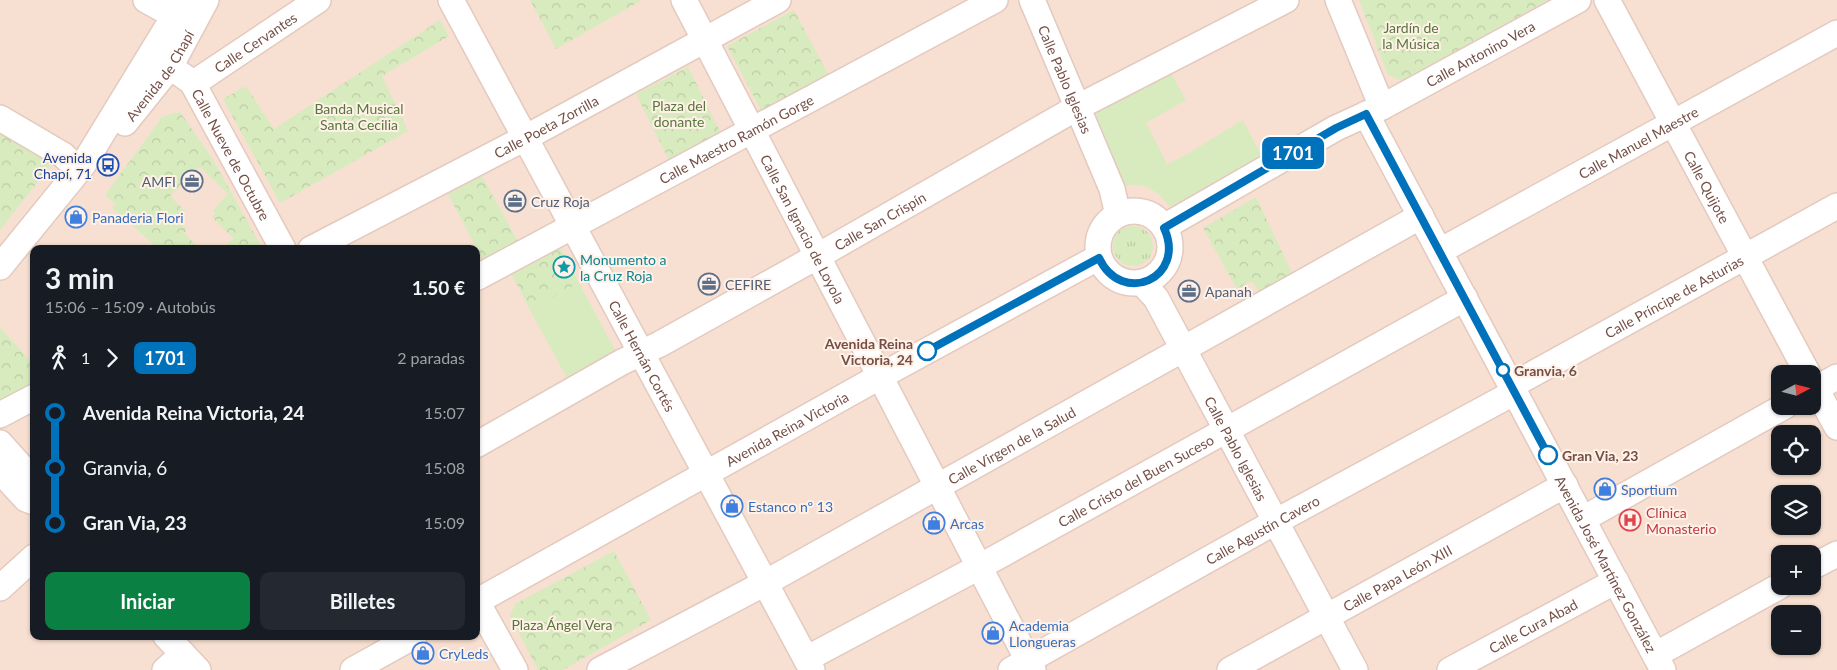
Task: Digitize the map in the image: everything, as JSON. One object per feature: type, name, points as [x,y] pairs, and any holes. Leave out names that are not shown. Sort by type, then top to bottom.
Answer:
[{"type":"street","points":[[146,0],[180,8]]},
{"type":"street","name":"Avenida de Chapí","points":[[81,168],[104,147],[170,67],[206,0]]},
{"type":"street","name":"Calle Cervantes","points":[[192,82],[200,79],[318,0]]},
{"type":"street","name":"Calle Hernán Cortés","points":[[450,0],[809,665]]},
{"type":"street","name":"Calle San Ignacio de Loyola","points":[[684,0],[938,486],[979,567],[1024,667]]},
{"type":"street","name":"Calle Poeta Zorrilla","points":[[319,245],[525,138],[778,0]]},
{"type":"street","name":"Calle Maestro Ramón Gorge","points":[[480,276],[995,0]]},
{"type":"street","name":"Calle Pablo Iglesias","points":[[1032,0],[1112,189],[1118,215]]},
{"type":"street","name":"Calle San Crispín","points":[[480,443],[818,256],[1078,107],[1286,0]]},
{"type":"street","name":"Avenida José Martínez González","points":[[1338,0],[1374,110],[1421,216],[1659,663]]},
{"type":"street","name":"Calle Antonino Vera","points":[[1374,110],[1578,0]]},
{"type":"street","name":"Calle Quijote","points":[[1607,0],[1745,257],[1807,365]]},
{"type":"street","name":"Avenida de Chapí","points":[[0,267],[81,168],[180,8]]},
{"type":"street","name":"Calle Manuel Maestre","points":[[1440,251],[1837,33]]},
{"type":"street","name":"Calle Nueve de Octubre","points":[[170,67],[192,82],[281,245]]},
{"type":"street","points":[[1164,228],[1336,128],[1374,110]]},
{"type":"street","points":[[0,118],[63,155],[81,168]]},
{"type":"street","name":"Calle Príncipe de Asturias","points":[[1513,389],[1837,206]]},
{"type":"street","points":[[1132,211],[1141,212],[1158,220],[1164,228],[1170,244],[1167,261],[1162,271],[1153,278],[1142,283],[1120,281],[1104,267],[1099,258],[1099,237],[1103,228],[1118,215],[1132,211]]},
{"type":"street","name":"Calle Virgen de la Salud","points":[[600,670],[765,583],[1421,216]]},
{"type":"street","name":"Avenida Reina Victoria","points":[[480,599],[879,376],[1099,258]]},
{"type":"street","name":"Calle Pablo Iglesias","points":[[1142,283],[1156,298],[1355,670]]},
{"type":"street","name":"Calle Cristo del Buen Suceso","points":[[809,665],[979,567],[1465,298]]},
{"type":"street","name":"Calle Agustín Cavero","points":[[1024,667],[1275,522],[1513,389]]},
{"type":"street","name":"Calle Quijote","points":[[1821,392],[1837,427]]},
{"type":"street","points":[[0,415],[30,399]]},
{"type":"street","points":[[1583,519],[1771,414]]},
{"type":"street","points":[[0,442],[30,476]]},
{"type":"street","points":[[0,471],[26,499],[30,500]]},
{"type":"street","name":"Calle Papa León XIII","points":[[1230,670],[1565,485]]},
{"type":"street","points":[[1821,562],[1837,554]]},
{"type":"street","points":[[0,588],[30,561]]},
{"type":"street","name":"Calle Cura Abad","points":[[1450,670],[1616,581]]},
{"type":"street","points":[[1659,663],[1771,592]]},
{"type":"street","points":[[480,608],[514,670]]},
{"type":"street","points":[[352,670],[407,640]]},
{"type":"shaded area","points":[[0,0],[1837,0],[1837,670],[0,670]]},
{"type":"green space","points":[[530,0],[642,0],[556,49]]},
{"type":"green space","name":"Jardín de la Música","points":[[1359,0],[1548,0],[1402,81],[1388,75]]},
{"type":"green space","points":[[794,10],[831,80],[764,116],[727,46]]},
{"type":"green space","name":"Banda Musical Santa Cecilia","points":[[440,20],[449,36],[382,76],[408,131],[280,203],[223,99],[246,86],[274,129]]},
{"type":"green space","name":"Plaza del donante","points":[[688,67],[721,133],[669,160],[636,94]]},
{"type":"green space","points":[[1171,73],[1186,100],[1146,123],[1167,164],[1243,120],[1262,157],[1170,207],[1151,189],[1140,185],[1126,186],[1096,117],[1097,112]]},
{"type":"green space","points":[[180,112],[212,158],[260,245],[227,245],[233,238],[212,217],[216,213],[213,210],[228,194],[200,167],[170,196],[185,211],[177,219],[187,229],[184,233],[196,245],[154,245],[112,208],[115,204],[105,195],[163,116]]},
{"type":"green space","points":[[0,124],[56,159],[0,230]]},
{"type":"green space","points":[[482,176],[518,242],[483,261],[480,255],[480,245],[475,245],[448,194]]},
{"type":"green space","points":[[1256,197],[1294,277],[1260,294],[1252,281],[1237,289],[1203,228]]},
{"type":"green space","points":[[1137,226],[1144,229],[1150,235],[1153,246],[1152,254],[1144,263],[1137,266],[1129,266],[1122,263],[1114,254],[1113,242],[1116,235],[1125,227]]},
{"type":"green space","points":[[560,247],[579,283],[530,310],[511,273]]},
{"type":"green space","points":[[579,283],[616,352],[567,378],[530,310]]},
{"type":"green space","points":[[0,327],[30,361],[30,384],[0,403]]},
{"type":"green space","name":"Plaza Ángel Vera","points":[[614,551],[651,620],[563,670],[538,670],[510,616],[515,604]]},
{"type":"bus line","name":"1701","points":[[927,351],[1099,258],[1111,275],[1120,281],[1131,284],[1142,283],[1153,278],[1162,271],[1170,250],[1169,238],[1164,228],[1336,128],[1366,114],[1548,455]]},
{"type":"place","name":"Avenida Chapí, 71","points":[[108,165]]},
{"type":"place","name":"AMFI","points":[[192,181]]},
{"type":"place","name":"Cruz Roja","points":[[515,201]]},
{"type":"place","name":"Panaderia Flori","points":[[76,217]]},
{"type":"place","name":"Monumento a la Cruz Roja","points":[[564,267]]},
{"type":"place","name":"CEFIRE","points":[[709,284]]},
{"type":"place","name":"Apanah","points":[[1189,291]]},
{"type":"place","name":"Avenida Reina Victoria, 24","points":[[927,351]]},
{"type":"place","name":"Granvia, 6","points":[[1503,370]]},
{"type":"place","name":"Gran Via, 23","points":[[1548,455]]},
{"type":"place","name":"Sportium","points":[[1605,489]]},
{"type":"place","name":"Estanco nº 13","points":[[732,506]]},
{"type":"place","name":"Clínica Monasterio","points":[[1630,520]]},
{"type":"place","name":"Arcas","points":[[934,523]]},
{"type":"place","name":"Academia Llongueras","points":[[993,633]]},
{"type":"place","name":"CryLeds","points":[[423,653]]}]
